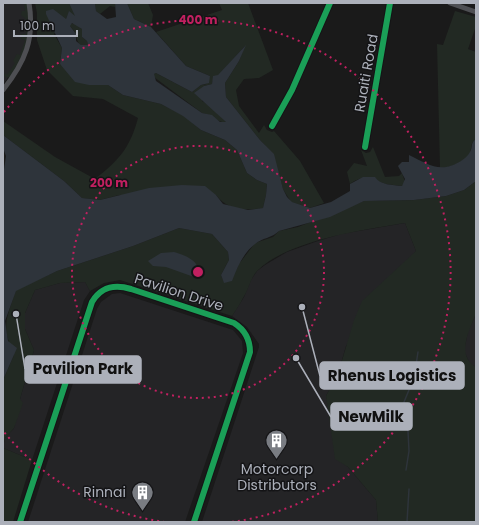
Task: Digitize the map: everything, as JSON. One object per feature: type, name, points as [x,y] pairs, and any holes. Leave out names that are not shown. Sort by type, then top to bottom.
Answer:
[{"type":"street","points":[[3,90],[20,65],[30,41],[30,3]]},
{"type":"street","points":[[272,126],[292,90],[330,3]]},
{"type":"street","name":"Ruaiti Road","points":[[365,146],[390,3]]},
{"type":"street","points":[[450,3],[476,12]]},
{"type":"street","name":"Pavilion Drive","points":[[20,522],[92,302],[104,289],[115,286],[131,288],[234,323],[242,329],[249,340],[250,352],[194,522]]},
{"type":"shaded area","points":[[3,3],[26,3],[28,34],[20,59],[3,85]]},
{"type":"shaded area","points":[[24,3],[28,3],[28,33],[24,51],[10,78],[4,76],[5,73],[7,75],[15,63],[13,61],[17,54],[20,55],[25,40],[21,39],[22,34],[26,34],[26,19],[21,15],[22,11],[25,11]]},
{"type":"shaded area","points":[[35,3],[69,3],[76,16],[73,16],[69,12],[66,19],[54,34],[62,48],[60,64],[89,85],[108,85],[123,95],[161,104],[184,116],[201,130],[225,140],[237,150],[247,173],[257,180],[267,184],[263,208],[237,208],[225,204],[216,195],[119,195],[100,200],[82,198],[64,181],[3,135],[3,121],[55,157],[95,179],[111,166],[122,153],[131,138],[138,118],[103,99],[73,96],[47,70],[37,40],[37,13]]},
{"type":"shaded area","points":[[69,3],[95,3],[96,11],[107,19],[116,17],[115,3],[127,3],[134,19],[151,27],[186,66],[210,76],[209,83],[201,85],[192,92],[156,73],[154,74],[156,81],[202,113],[212,115],[220,122],[226,122],[194,93],[204,86],[212,84],[213,76],[218,75],[246,45],[239,61],[225,83],[226,97],[260,140],[274,154],[283,189],[287,197],[292,202],[310,208],[331,202],[350,191],[350,184],[363,177],[375,177],[383,183],[402,186],[405,179],[398,166],[402,162],[409,162],[409,155],[434,166],[447,167],[454,165],[466,157],[476,139],[476,181],[464,190],[446,196],[414,200],[364,201],[330,217],[279,231],[258,242],[251,248],[241,261],[232,281],[224,283],[221,275],[229,260],[228,252],[212,234],[179,228],[133,246],[57,271],[16,291],[5,321],[8,341],[17,348],[3,380],[3,176],[6,156],[3,148],[3,135],[64,181],[82,198],[100,200],[149,188],[182,185],[205,186],[216,195],[223,204],[248,210],[263,208],[266,195],[267,184],[257,180],[247,173],[237,150],[225,140],[201,130],[183,116],[161,104],[123,95],[108,85],[89,85],[75,82],[60,64],[62,48],[46,11],[53,9],[66,19],[69,11],[75,16]],"holes":[[[72,23],[82,29],[82,37],[87,41],[88,45],[81,45],[76,41],[76,34],[70,26]]]},
{"type":"shaded area","points":[[95,3],[115,3],[115,7],[110,6],[100,14],[96,11]]},
{"type":"shaded area","points":[[127,3],[148,3],[153,15],[151,27],[134,19]]},
{"type":"shaded area","points":[[219,3],[248,3],[273,70],[259,78],[244,79],[236,90],[239,106],[259,133],[264,125],[267,130],[272,132],[274,131],[300,161],[324,203],[310,208],[291,202],[283,189],[273,154],[226,97],[225,83],[239,61],[245,46],[218,76],[214,76],[212,84],[204,86],[202,101],[209,105],[227,123],[202,113],[154,77],[154,74],[156,73],[192,92],[201,85],[206,84],[210,76],[186,66],[156,32],[222,10]]},
{"type":"shaded area","points":[[455,11],[476,17],[476,26],[468,49],[476,52],[476,139],[472,144],[470,153],[461,162],[452,166],[440,168],[437,44],[443,45]]},
{"type":"shaded area","points":[[74,23],[82,29],[82,37],[87,41],[88,45],[84,46],[79,44],[74,31],[70,26],[70,24]]},
{"type":"shaded area","points":[[373,147],[385,177],[399,176],[402,173],[405,182],[402,186],[386,184],[368,178],[360,179],[350,184],[347,172],[354,163],[367,166],[361,150],[366,153],[370,152]]},
{"type":"shaded area","points":[[476,181],[476,314],[470,327],[465,350],[470,362],[476,367],[476,522],[378,522],[376,500],[348,467],[335,459],[326,396],[338,374],[354,320],[362,301],[416,251],[405,223],[348,233],[306,244],[287,251],[271,260],[257,271],[232,316],[120,280],[104,283],[90,291],[85,282],[60,283],[35,290],[25,313],[25,329],[34,350],[20,399],[23,403],[14,428],[5,438],[3,446],[3,380],[14,355],[7,337],[6,323],[16,290],[57,271],[133,246],[179,228],[212,234],[228,252],[229,260],[221,275],[224,282],[231,281],[239,264],[255,243],[273,237],[279,231],[298,227],[364,201],[414,200],[446,196],[464,190]]},
{"type":"shaded area","points":[[405,223],[416,251],[346,346],[338,374],[326,396],[343,463],[376,500],[378,522],[202,522],[259,347],[259,344],[247,327],[232,316],[244,297],[251,280],[257,271],[287,252],[315,242],[341,234]]},
{"type":"shaded area","points":[[174,252],[193,260],[197,268],[197,272],[194,277],[166,267],[153,266],[148,261],[161,253]]},
{"type":"shaded area","points":[[85,282],[90,291],[84,300],[32,460],[3,448],[5,438],[14,428],[20,399],[34,350],[25,329],[25,313],[35,290],[60,283]]},
{"type":"shaded area","points":[[120,293],[233,330],[242,341],[243,353],[185,522],[28,522],[97,309],[101,302],[112,294]]},
{"type":"shaded area","points":[[476,314],[476,367],[470,364],[464,351],[468,331]]},
{"type":"shaded area","points":[[3,448],[32,460],[13,522],[3,522]]},
{"type":"waterway","points":[[406,470],[409,451],[404,402],[414,378],[418,352]]},
{"type":"waterway","points":[[407,522],[409,489]]},
{"type":"cycle path","points":[[272,126],[292,90],[330,3]]},
{"type":"cycle path","points":[[365,147],[390,3]]},
{"type":"cycle path","points":[[20,522],[92,302],[104,290],[114,287],[131,289],[234,323],[244,332],[248,339],[250,352],[194,522]]},
{"type":"place","name":"Rhenus Logistics","points":[[302,307]]},
{"type":"place","name":"Pavilion Park","points":[[16,314]]},
{"type":"place","name":"NewMilk","points":[[296,358]]},
{"type":"place","name":"Motorcorp Distributors","points":[[277,460]]},
{"type":"place","name":"Rinnai","points":[[142,512]]}]
